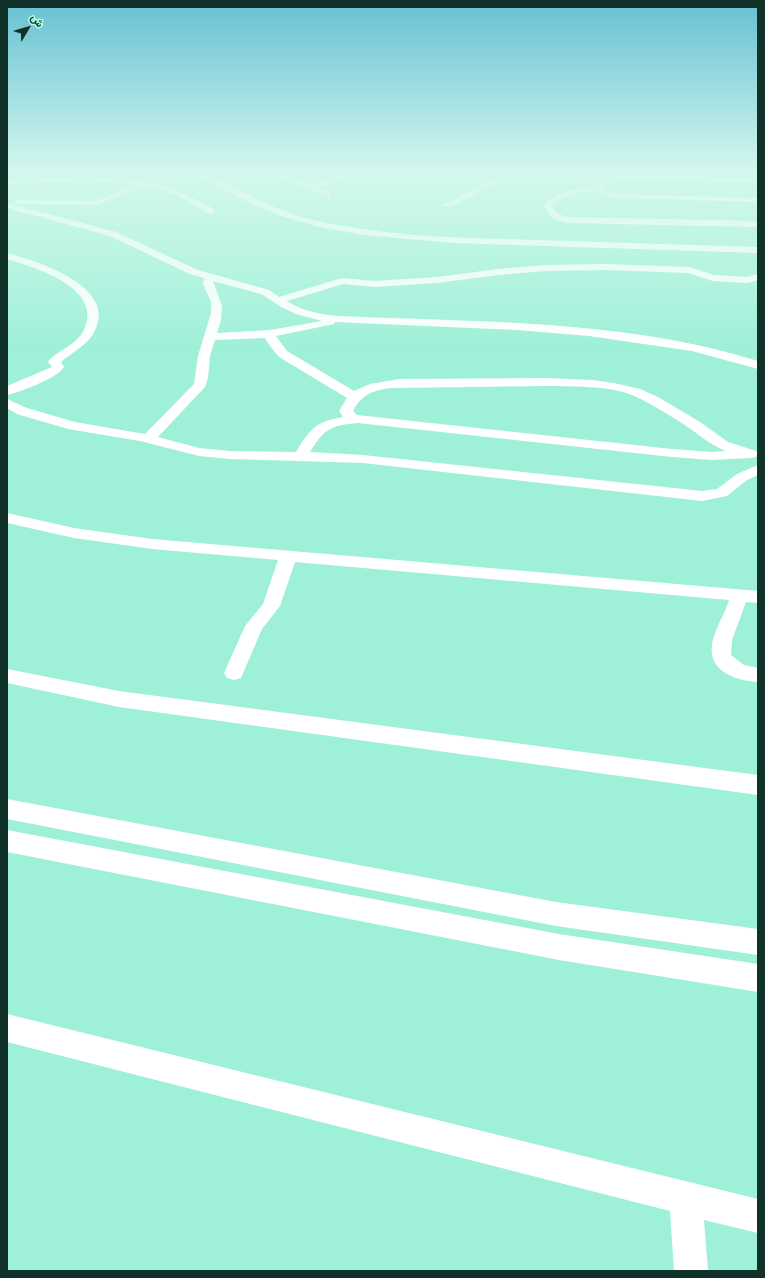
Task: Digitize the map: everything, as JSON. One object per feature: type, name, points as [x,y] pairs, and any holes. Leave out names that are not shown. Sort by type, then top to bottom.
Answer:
[{"type":"street","points":[[101,231],[113,234],[186,269],[209,277],[259,290],[279,300],[287,306],[317,317],[588,332],[693,347],[758,365]]},
{"type":"street","points":[[357,231],[454,240],[758,250]]},
{"type":"street","points":[[383,231],[447,236],[758,244]]},
{"type":"street","points":[[7,256],[43,268],[73,284],[89,298],[94,313],[91,326],[82,340],[54,362],[58,367],[57,369],[35,380],[7,391]]},
{"type":"street","points":[[279,300],[342,281],[383,283],[437,280],[498,272],[546,268],[605,267],[689,270],[713,278],[748,280],[758,277]]},
{"type":"street","points":[[148,439],[199,387],[203,376],[204,357],[217,306],[214,293],[208,285],[209,277]]},
{"type":"street","points":[[210,337],[270,334],[312,326],[337,319]]},
{"type":"street","points":[[270,334],[274,344],[283,354],[354,397]]},
{"type":"street","points":[[354,419],[348,415],[346,411],[354,397],[363,390],[373,386],[399,383],[547,382],[603,385],[630,391],[654,400],[690,421],[723,445],[754,454]]},
{"type":"street","points":[[7,403],[22,412],[73,426],[148,439],[185,450],[214,454],[363,459],[702,496],[722,493],[742,477],[758,469]]},
{"type":"street","points":[[300,456],[314,434],[319,430],[331,424],[354,419],[672,454],[712,456],[754,454]]},
{"type":"street","points":[[7,518],[45,527],[112,539],[758,597]]},
{"type":"street","points":[[234,673],[254,626],[271,606],[288,556]]},
{"type":"street","points":[[738,595],[735,611],[723,638],[721,656],[729,666],[736,670],[758,675]]},
{"type":"street","points":[[7,676],[119,699],[758,785]]},
{"type":"street","points":[[7,809],[556,914],[758,942]]},
{"type":"street","points":[[7,842],[559,946],[758,978]]},
{"type":"street","points":[[7,1028],[758,1216]]},
{"type":"street","points":[[686,1199],[692,1271]]}]
